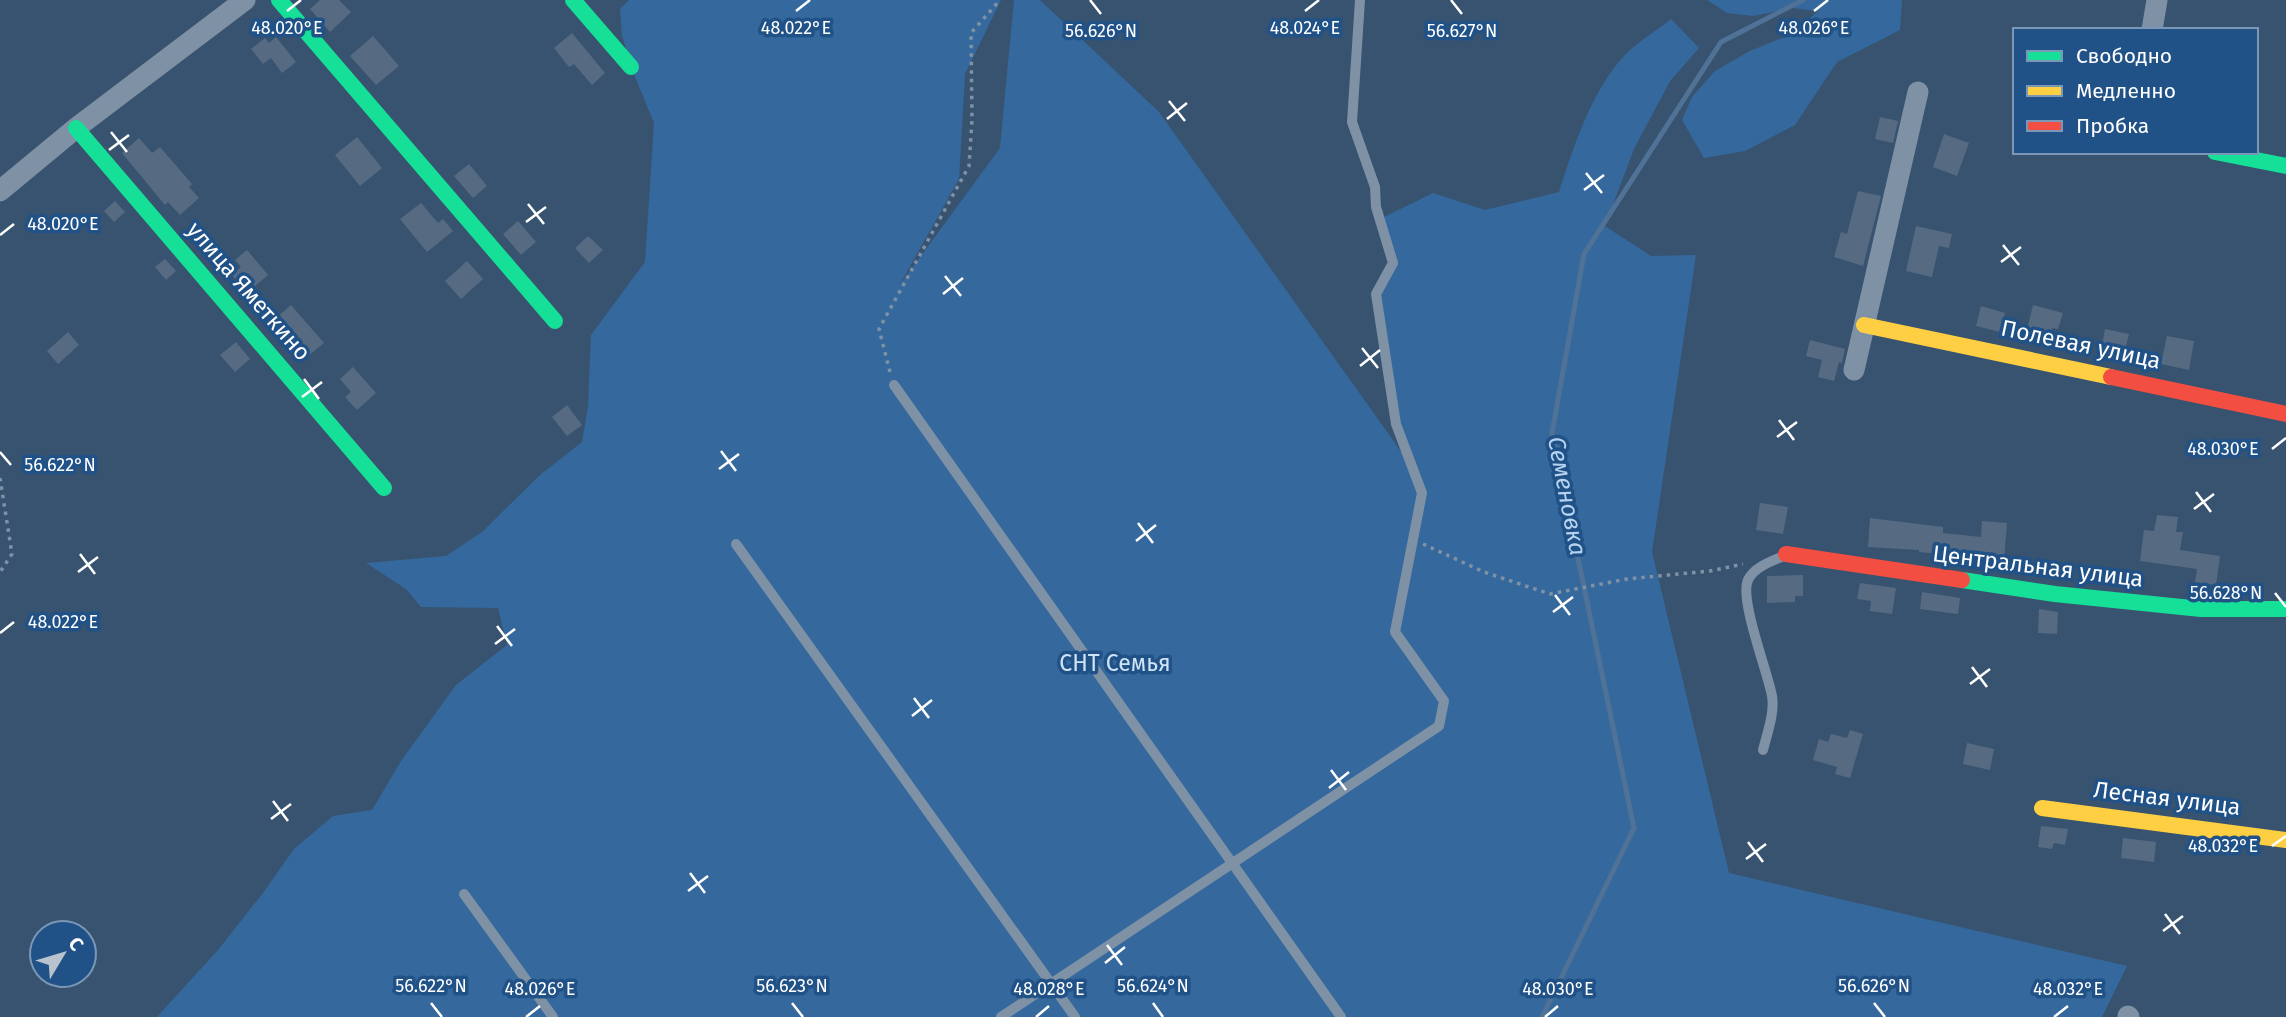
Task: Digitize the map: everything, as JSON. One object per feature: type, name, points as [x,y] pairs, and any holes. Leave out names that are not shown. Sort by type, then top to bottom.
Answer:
[{"type":"street","points":[[0,191],[76,128],[246,0]]},
{"type":"street","points":[[279,0],[555,321]]},
{"type":"street","points":[[573,0],[631,67]]},
{"type":"street","points":[[2152,28],[2157,0]]},
{"type":"street","points":[[1854,370],[1918,92]]},
{"type":"street","name":"улица Яметкино","points":[[76,128],[384,488]]},
{"type":"street","points":[[2224,154],[2286,166]]},
{"type":"street","name":"Полевая улица","points":[[1864,325],[2286,414]]},
{"type":"street","name":"Центральная улица","points":[[1786,554],[2055,594],[2201,609],[2286,609]]},
{"type":"street","name":"Лесная улица","points":[[2042,808],[2286,840]]},
{"type":"lane","points":[[1001,1017],[1439,726],[1444,701],[1395,632],[1422,493],[1396,424],[1376,294],[1393,263],[1376,207],[1375,187],[1352,122],[1360,0]]},
{"type":"lane","points":[[894,385],[1341,1017]]},
{"type":"lane","points":[[736,544],[1076,1017]]},
{"type":"lane","points":[[1763,750],[1773,700],[1754,630],[1747,594],[1748,580],[1760,568],[1786,554]]},
{"type":"lane","points":[[464,894],[553,1017]]},
{"type":"path","points":[[894,385],[879,329],[969,166],[972,120],[971,33],[1000,0]]},
{"type":"path","points":[[0,478],[12,554],[0,572]]},
{"type":"path","points":[[1413,539],[1484,572],[1550,594],[1628,579],[1710,571],[1748,563]]},
{"type":"green space","name":"СНТ Семья","points":[[629,0],[1001,0],[965,74],[959,179],[899,286],[1000,148],[1014,0],[1040,0],[1159,112],[1410,464],[1396,424],[1376,294],[1393,263],[1380,219],[1433,193],[1485,210],[1559,192],[1577,139],[1602,85],[1629,51],[1671,19],[1699,48],[1670,81],[1634,149],[1605,226],[1651,256],[1696,255],[1652,552],[1729,873],[2127,966],[2102,1017],[157,1017],[218,950],[294,849],[333,816],[372,810],[401,761],[456,685],[507,645],[498,608],[421,607],[406,589],[366,563],[446,556],[482,532],[540,475],[582,442],[588,407],[591,335],[645,262],[654,123],[631,67],[622,35],[620,9]]},
{"type":"green space","points":[[1707,0],[1902,0],[1900,30],[1837,62],[1795,125],[1745,151],[1704,158],[1682,120],[1692,97],[1715,71],[1750,51],[1792,34],[1818,11],[1792,8],[1753,16],[1727,13]]},
{"type":"building","points":[[320,0],[339,0],[351,12],[330,32],[310,9]]},
{"type":"building","points":[[572,33],[605,73],[592,85],[574,64],[569,67],[554,48]]},
{"type":"building","points":[[373,36],[399,66],[376,85],[350,56]]},
{"type":"building","points":[[276,37],[296,62],[282,73],[271,58],[263,64],[251,49],[265,38],[269,43]]},
{"type":"building","points":[[1880,117],[1898,121],[1893,143],[1875,139]]},
{"type":"building","points":[[1944,134],[1969,143],[1957,176],[1933,167]]},
{"type":"building","points":[[357,137],[382,168],[360,186],[335,155]]},
{"type":"building","points":[[139,138],[152,153],[160,147],[192,184],[189,187],[199,198],[180,215],[168,202],[165,205],[122,153]]},
{"type":"building","points":[[469,164],[487,186],[473,198],[454,176]]},
{"type":"building","points":[[1858,191],[1881,196],[1863,266],[1834,257],[1841,232],[1847,234]]},
{"type":"building","points":[[115,201],[125,212],[114,222],[104,211]]},
{"type":"building","points":[[421,203],[438,223],[443,219],[453,231],[427,252],[400,219]]},
{"type":"building","points":[[518,221],[536,242],[521,255],[503,234]]},
{"type":"building","points":[[1916,226],[1952,234],[1949,248],[1939,246],[1932,277],[1906,271]]},
{"type":"building","points":[[588,236],[603,250],[589,263],[575,248]]},
{"type":"building","points":[[247,250],[268,275],[247,293],[232,275],[241,267],[235,260]]},
{"type":"building","points":[[165,259],[176,271],[166,280],[155,267]]},
{"type":"building","points":[[467,261],[483,279],[461,299],[445,281]]},
{"type":"building","points":[[291,305],[324,343],[307,357],[291,338],[285,343],[269,324]]},
{"type":"building","points":[[2033,305],[2063,313],[2058,329],[2052,328],[2050,336],[2027,330]]},
{"type":"building","points":[[1981,306],[2005,313],[2000,332],[1976,326]]},
{"type":"building","points":[[2105,329],[2129,334],[2124,355],[2101,351]]},
{"type":"building","points":[[68,332],[79,345],[58,364],[47,351]]},
{"type":"building","points":[[2167,336],[2194,341],[2189,370],[2161,364]]},
{"type":"building","points":[[1810,340],[1845,349],[1834,381],[1818,377],[1822,360],[1806,356]]},
{"type":"building","points":[[236,342],[250,359],[235,372],[220,355]]},
{"type":"building","points":[[353,367],[376,393],[357,410],[345,397],[351,392],[340,379]]},
{"type":"building","points":[[567,405],[582,425],[567,436],[552,417]]},
{"type":"building","points":[[1760,503],[1788,507],[1783,534],[1756,530]]},
{"type":"building","points":[[2157,515],[2178,517],[2176,532],[2183,532],[2180,550],[2220,556],[2216,585],[2195,582],[2197,569],[2140,561],[2144,530],[2154,531]]},
{"type":"building","points":[[1870,518],[1943,527],[1943,533],[1981,537],[1982,521],[2007,523],[2004,562],[1919,550],[1868,547]]},
{"type":"building","points":[[1803,575],[1803,596],[1795,596],[1795,602],[1767,603],[1767,576]]},
{"type":"building","points":[[1860,583],[1896,588],[1892,614],[1870,611],[1871,601],[1857,599]]},
{"type":"building","points":[[1922,592],[1960,598],[1958,614],[1920,609]]},
{"type":"building","points":[[2039,609],[2058,612],[2057,634],[2038,633]]},
{"type":"building","points":[[1850,730],[1863,734],[1850,778],[1835,774],[1837,767],[1813,760],[1819,739],[1828,742],[1831,734],[1847,738]]},
{"type":"building","points":[[1967,743],[1994,749],[1990,770],[1963,764]]},
{"type":"building","points":[[2041,826],[2068,829],[2065,845],[2054,843],[2052,849],[2038,847]]},
{"type":"building","points":[[2123,838],[2156,842],[2154,862],[2121,858]]},
{"type":"waterway","name":"Семеновка","points":[[1542,1017],[1634,828],[1552,433],[1584,254],[1721,42],[1803,0]]},
{"type":"traffic: fast","points":[[279,0],[555,321]]},
{"type":"traffic: fast","points":[[573,0],[631,67]]},
{"type":"traffic: fast","points":[[76,128],[384,488]]},
{"type":"traffic: fast","points":[[2225,154],[2286,166]]},
{"type":"traffic: fast","points":[[1962,580],[2055,594],[2201,609],[2286,609]]},
{"type":"traffic: slow","points":[[1864,325],[2111,377]]},
{"type":"traffic: slow","points":[[2042,808],[2286,840]]},
{"type":"traffic: jam","points":[[2111,377],[2286,414]]},
{"type":"traffic: jam","points":[[1786,554],[1962,580]]}]
